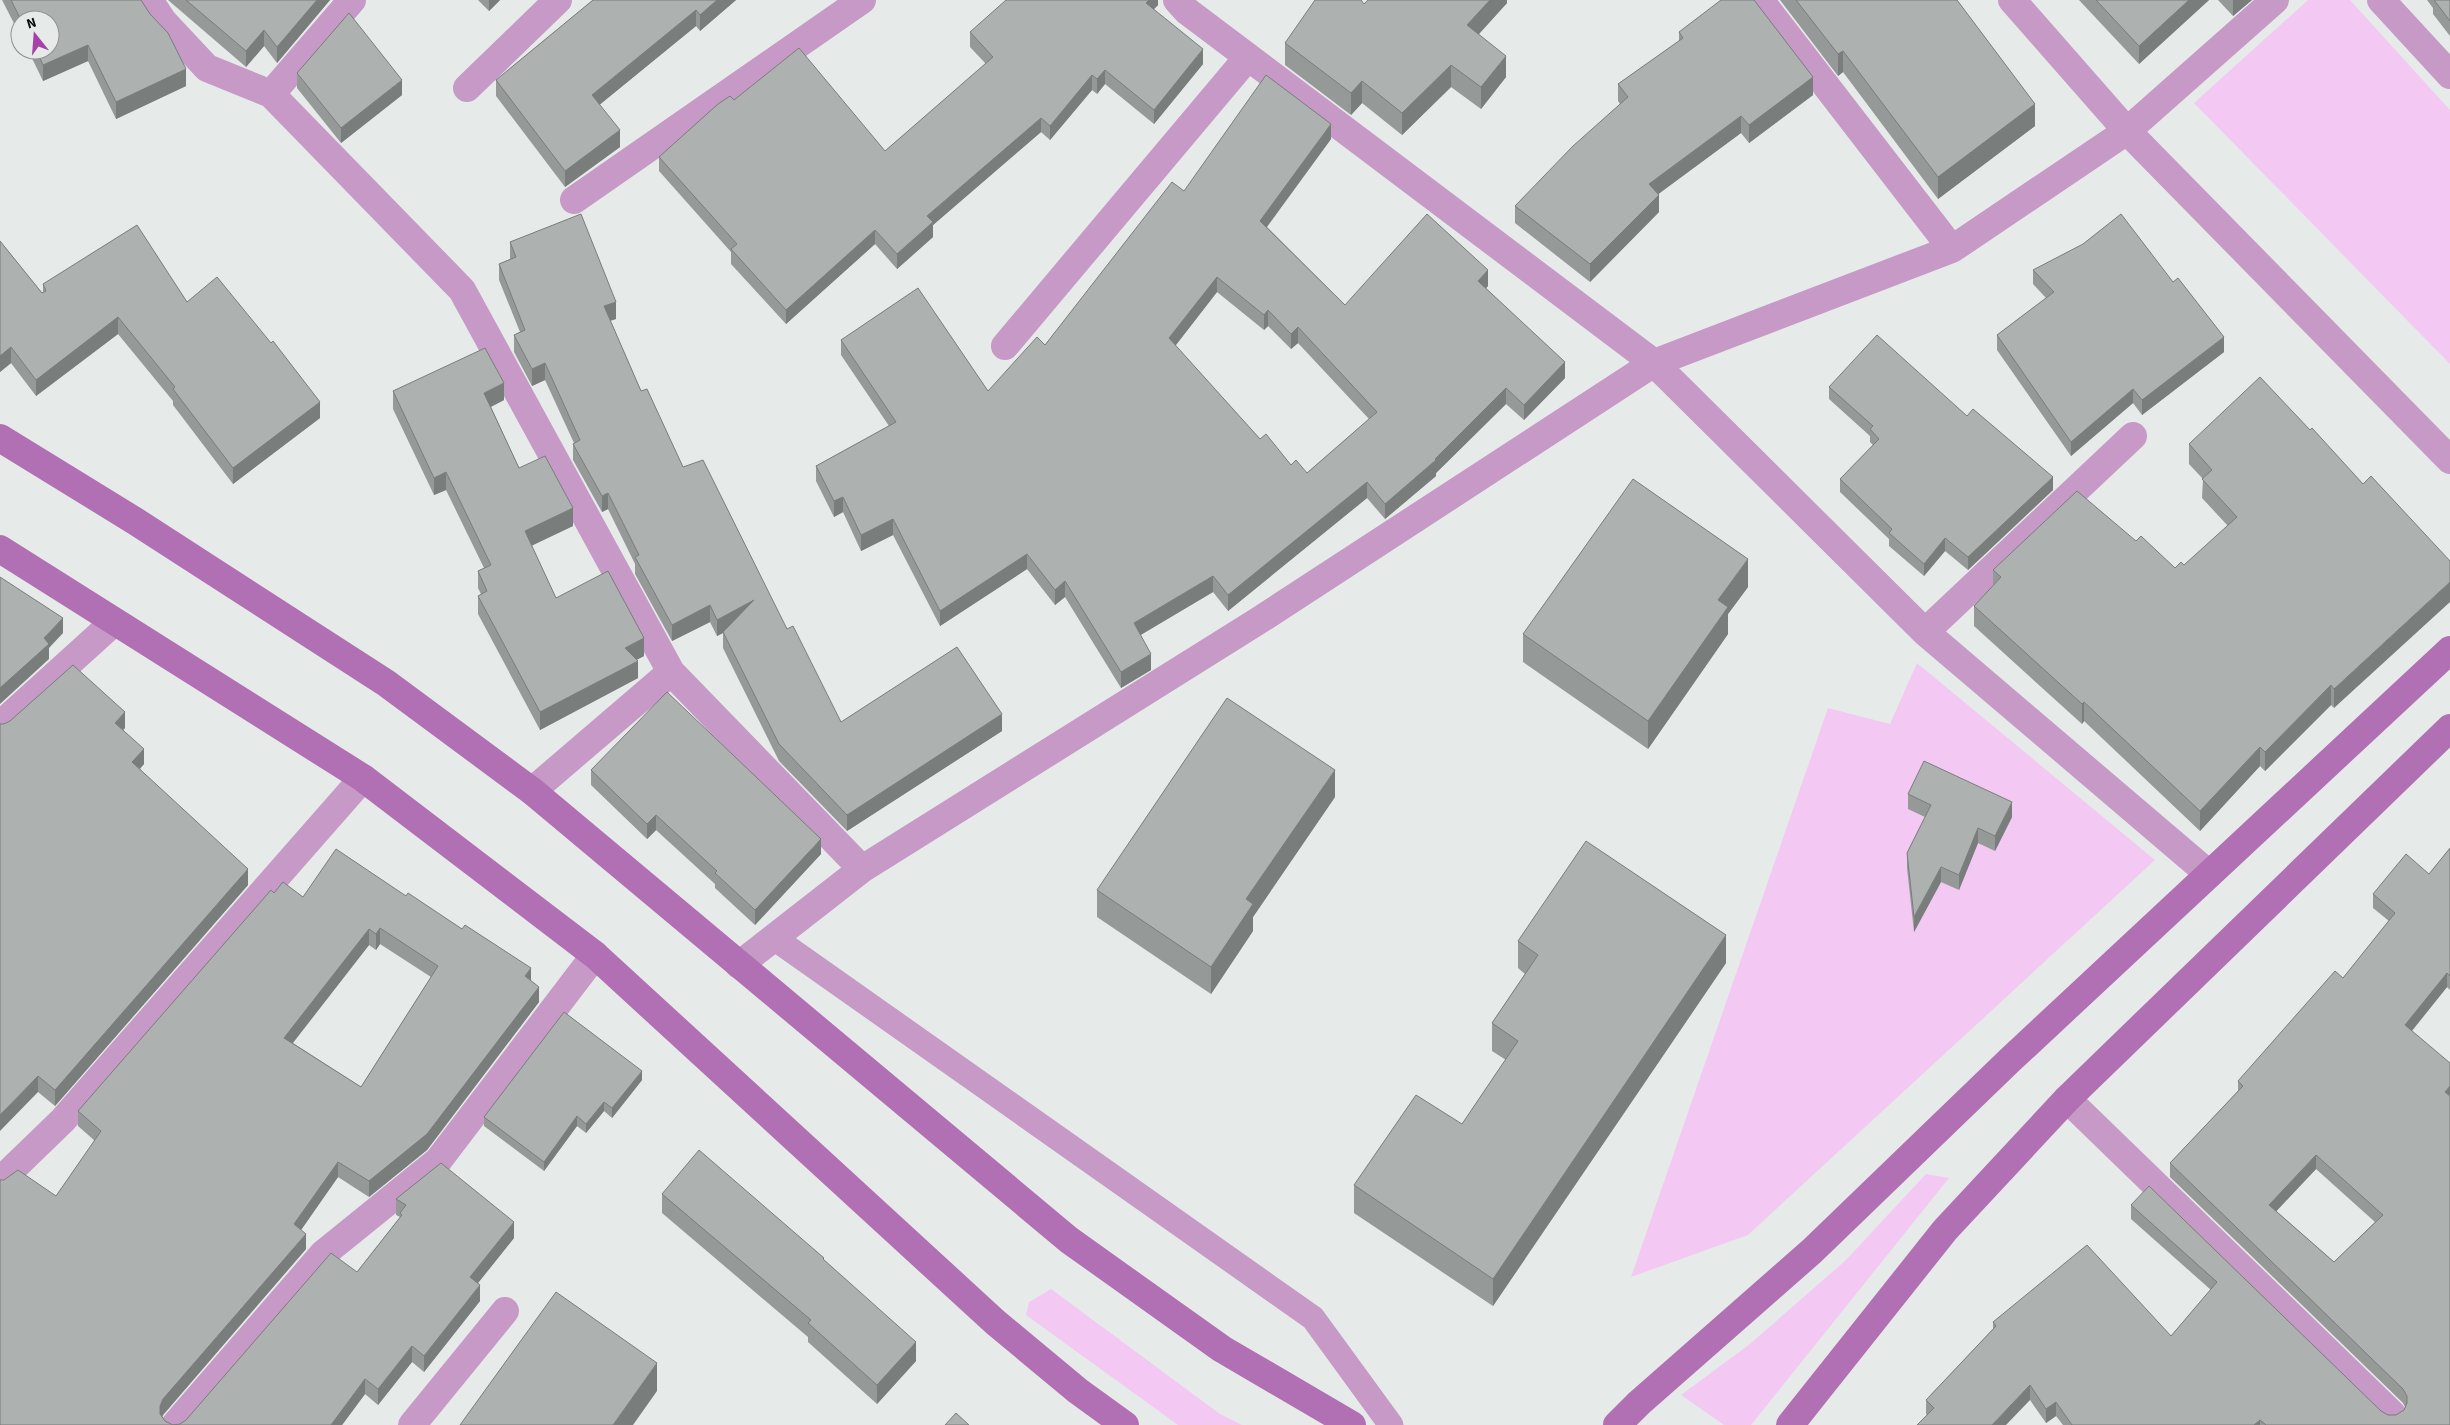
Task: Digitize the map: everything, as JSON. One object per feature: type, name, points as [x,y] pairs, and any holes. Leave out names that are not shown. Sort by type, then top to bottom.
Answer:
[{"type":"main road","points":[[0,438],[135,521],[386,683],[532,791],[1069,1240],[1222,1349],[1352,1425]]},
{"type":"main road","points":[[0,549],[363,778],[595,955],[996,1322],[1078,1391],[1125,1425]]},
{"type":"main road","points":[[1617,1425],[1639,1402],[1812,1251],[2010,1060],[2450,650]]},
{"type":"main road","points":[[1790,1425],[1946,1230],[2067,1099],[2450,728]]},
{"type":"main road","points":[[1078,1391],[1107,1425]]},
{"type":"street","points":[[149,0],[163,21],[207,68],[271,94],[462,290],[671,672],[862,868]]},
{"type":"street","points":[[271,94],[352,0]]},
{"type":"street","points":[[467,88],[558,0]]},
{"type":"street","points":[[574,200],[862,0]]},
{"type":"street","points":[[1177,0],[1187,11],[1654,364],[1925,632],[2209,874]]},
{"type":"street","points":[[1760,0],[1952,249]]},
{"type":"street","points":[[2012,0],[2127,131],[2450,460]]},
{"type":"street","points":[[739,965],[862,868],[1250,626],[1654,364],[1952,249],[2127,131],[2275,0]]},
{"type":"street","points":[[2381,0],[2450,75]]},
{"type":"street","points":[[1005,346],[1248,57]]},
{"type":"street","points":[[1925,632],[2133,436]]},
{"type":"street","points":[[0,725],[114,622]]},
{"type":"street","points":[[532,791],[671,672]]},
{"type":"street","points":[[0,1182],[63,1120],[363,778]]},
{"type":"street","points":[[175,1425],[323,1254],[438,1161],[595,955]]},
{"type":"street","points":[[2067,1099],[2392,1414]]},
{"type":"street","points":[[412,1425],[505,1311]]},
{"type":"lane","points":[[774,938],[1312,1318],[1391,1425]]},
{"type":"shaded area","points":[[2308,0],[2350,0],[2450,110],[2450,364],[2194,103]]},
{"type":"shaded area","points":[[1917,663],[2155,860],[1748,1235],[1631,1277],[1828,708],[1890,724]]},
{"type":"shaded area","points":[[1926,1174],[1949,1178],[1751,1425],[1724,1425],[1681,1395],[1750,1344],[1846,1260]]},
{"type":"shaded area","points":[[1051,1289],[1220,1414],[1242,1425],[1178,1425],[1026,1315],[1029,1302]]},
{"type":"building","points":[[11,0],[141,0],[150,14],[168,33],[186,69],[116,102],[88,45],[60,57],[60,10],[16,10]]},
{"type":"building","points":[[186,0],[317,0],[277,47],[264,30],[246,51]]},
{"type":"building","points":[[593,0],[717,0],[700,15],[696,10],[592,95],[620,130],[565,171],[496,80]]},
{"type":"building","points":[[1006,0],[1149,0],[1146,3],[1203,49],[1154,110],[1105,70],[1097,79],[1092,75],[1050,126],[1041,118],[927,216],[933,222],[897,254],[875,230],[786,310],[731,249],[737,244],[659,157],[718,104],[730,96],[734,100],[799,48],[885,151],[993,57],[970,32]]},
{"type":"building","points":[[1315,0],[1361,0],[1364,4],[1368,0],[1490,0],[1467,25],[1506,56],[1481,87],[1451,65],[1402,113],[1362,81],[1351,93],[1285,43]]},
{"type":"building","points":[[1721,0],[1754,0],[1813,77],[1749,125],[1741,116],[1649,184],[1659,195],[1590,264],[1515,206],[1573,146],[1628,97],[1618,84],[1683,38],[1679,32]]},
{"type":"building","points":[[1796,0],[1957,0],[2035,104],[1938,177],[1843,51],[1838,54]]},
{"type":"building","points":[[2096,0],[2189,0],[2139,46]]},
{"type":"building","points":[[2434,0],[2450,0],[2450,21]]},
{"type":"building","points":[[349,13],[402,80],[341,128],[297,73]]},
{"type":"building","points":[[41,60],[54,60],[43,65]]},
{"type":"building","points":[[1266,75],[1331,124],[1260,221],[1345,305],[1427,214],[1488,270],[1478,281],[1565,362],[1524,405],[1506,388],[1436,460],[1385,504],[1367,482],[1228,595],[1213,576],[1134,623],[1151,654],[1121,672],[1065,581],[1055,590],[1027,554],[940,611],[893,519],[861,535],[843,497],[834,501],[816,466],[896,422],[841,340],[918,288],[988,391],[1037,337],[1045,345],[1172,182],[1184,191]],"holes":[[[1217,277],[1264,315],[1268,310],[1291,334],[1298,327],[1377,412],[1307,473],[1296,460],[1291,465],[1266,434],[1260,439],[1169,338]]]},
{"type":"building","points":[[581,214],[616,302],[604,306],[641,391],[647,389],[683,467],[703,460],[787,629],[793,626],[841,722],[957,647],[1002,714],[847,815],[779,744],[723,632],[754,600],[717,620],[710,605],[672,625],[635,557],[639,555],[608,493],[602,496],[573,444],[580,440],[545,363],[532,369],[514,335],[525,330],[499,264],[516,257],[510,242]]},
{"type":"building","points":[[2121,214],[2173,282],[2178,278],[2224,337],[2142,400],[2133,389],[2071,442],[1997,335],[2054,292],[2033,270],[2083,244]]},
{"type":"building","points":[[137,225],[187,302],[217,277],[271,343],[273,341],[320,402],[233,468],[173,389],[175,387],[118,317],[36,380],[11,347],[0,356],[0,241],[42,293],[46,291],[43,284]]},
{"type":"building","points":[[1877,335],[1967,416],[1973,409],[2053,477],[1968,557],[1945,538],[1924,564],[1889,533],[1892,529],[1840,479],[1879,439],[1870,429],[1873,426],[1829,387]]},
{"type":"building","points":[[485,348],[504,383],[484,393],[519,468],[545,456],[573,508],[525,531],[556,598],[608,571],[644,638],[625,648],[638,661],[540,712],[478,596],[487,591],[478,571],[491,565],[446,472],[434,478],[393,391]]},
{"type":"building","points":[[2260,377],[2310,430],[2312,428],[2363,484],[2371,476],[2450,561],[2450,582],[2334,689],[2331,685],[2265,752],[2260,747],[2200,811],[2084,702],[2082,704],[1974,606],[2001,577],[1993,570],[2077,491],[2136,541],[2141,536],[2175,568],[2181,562],[2184,565],[2237,517],[2202,479],[2212,470],[2189,444]]},
{"type":"building","points":[[1633,479],[1748,559],[1718,600],[1728,607],[1648,721],[1523,634]]},
{"type":"building","points":[[0,577],[63,618],[44,638],[49,644],[0,688]]},
{"type":"building","points":[[73,665],[125,712],[115,723],[144,749],[132,762],[248,869],[55,1090],[38,1076],[0,1115],[0,724],[10,721]]},
{"type":"building","points":[[667,692],[821,839],[755,910],[715,873],[717,871],[656,815],[647,824],[591,770]]},
{"type":"building","points":[[1227,698],[1335,770],[1246,899],[1253,904],[1211,967],[1097,890]]},
{"type":"building","points":[[1924,761],[2012,802],[1995,836],[1978,828],[1959,875],[1941,867],[1914,917],[1907,853],[1931,805],[1908,794]]},
{"type":"building","points":[[1586,841],[1726,935],[1493,1279],[1354,1185],[1416,1095],[1462,1124],[1518,1041],[1492,1023],[1538,955],[1518,941]]},
{"type":"building","points":[[2450,848],[2450,976],[2447,973],[2405,1025],[2450,1063],[2450,1086],[2445,1092],[2450,1096],[2450,1425],[2266,1425],[2260,1420],[2254,1425],[2072,1425],[2056,1402],[2046,1409],[2030,1385],[1992,1425],[1917,1425],[1934,1408],[1926,1400],[1996,1326],[1993,1322],[2087,1245],[2171,1336],[2217,1282],[2131,1205],[2149,1186],[2381,1411],[2388,1415],[2396,1415],[2404,1410],[2407,1396],[2403,1389],[2170,1163],[2243,1086],[2238,1081],[2335,971],[2343,978],[2395,913],[2373,894],[2406,854],[2429,874]],"holes":[[[2316,1155],[2383,1215],[2334,1262],[2269,1205]]]},
{"type":"building","points":[[336,849],[406,896],[408,893],[462,929],[465,925],[531,968],[525,976],[539,987],[427,1134],[369,1181],[338,1162],[294,1224],[306,1234],[163,1399],[160,1406],[160,1414],[165,1421],[173,1425],[0,1425],[0,1180],[4,1180],[18,1170],[56,1196],[101,1131],[78,1111],[271,890],[274,893],[283,882],[303,897]],"holes":[[[380,928],[438,966],[361,1087],[284,1038],[369,929],[376,934]]]},
{"type":"building","points":[[564,1012],[642,1071],[612,1108],[604,1102],[586,1124],[577,1116],[544,1162],[484,1117]]},
{"type":"building","points":[[699,1150],[824,1258],[916,1342],[877,1385],[808,1323],[811,1320],[662,1194]]},
{"type":"building","points":[[441,1163],[514,1222],[470,1277],[480,1285],[424,1356],[412,1346],[378,1389],[365,1379],[331,1425],[173,1425],[180,1424],[186,1420],[331,1253],[357,1272],[402,1215],[400,1213],[406,1205],[396,1199]]},
{"type":"building","points":[[556,1292],[657,1363],[613,1425],[460,1425]]},
{"type":"building","points":[[956,1413],[969,1425],[945,1425]]}]
